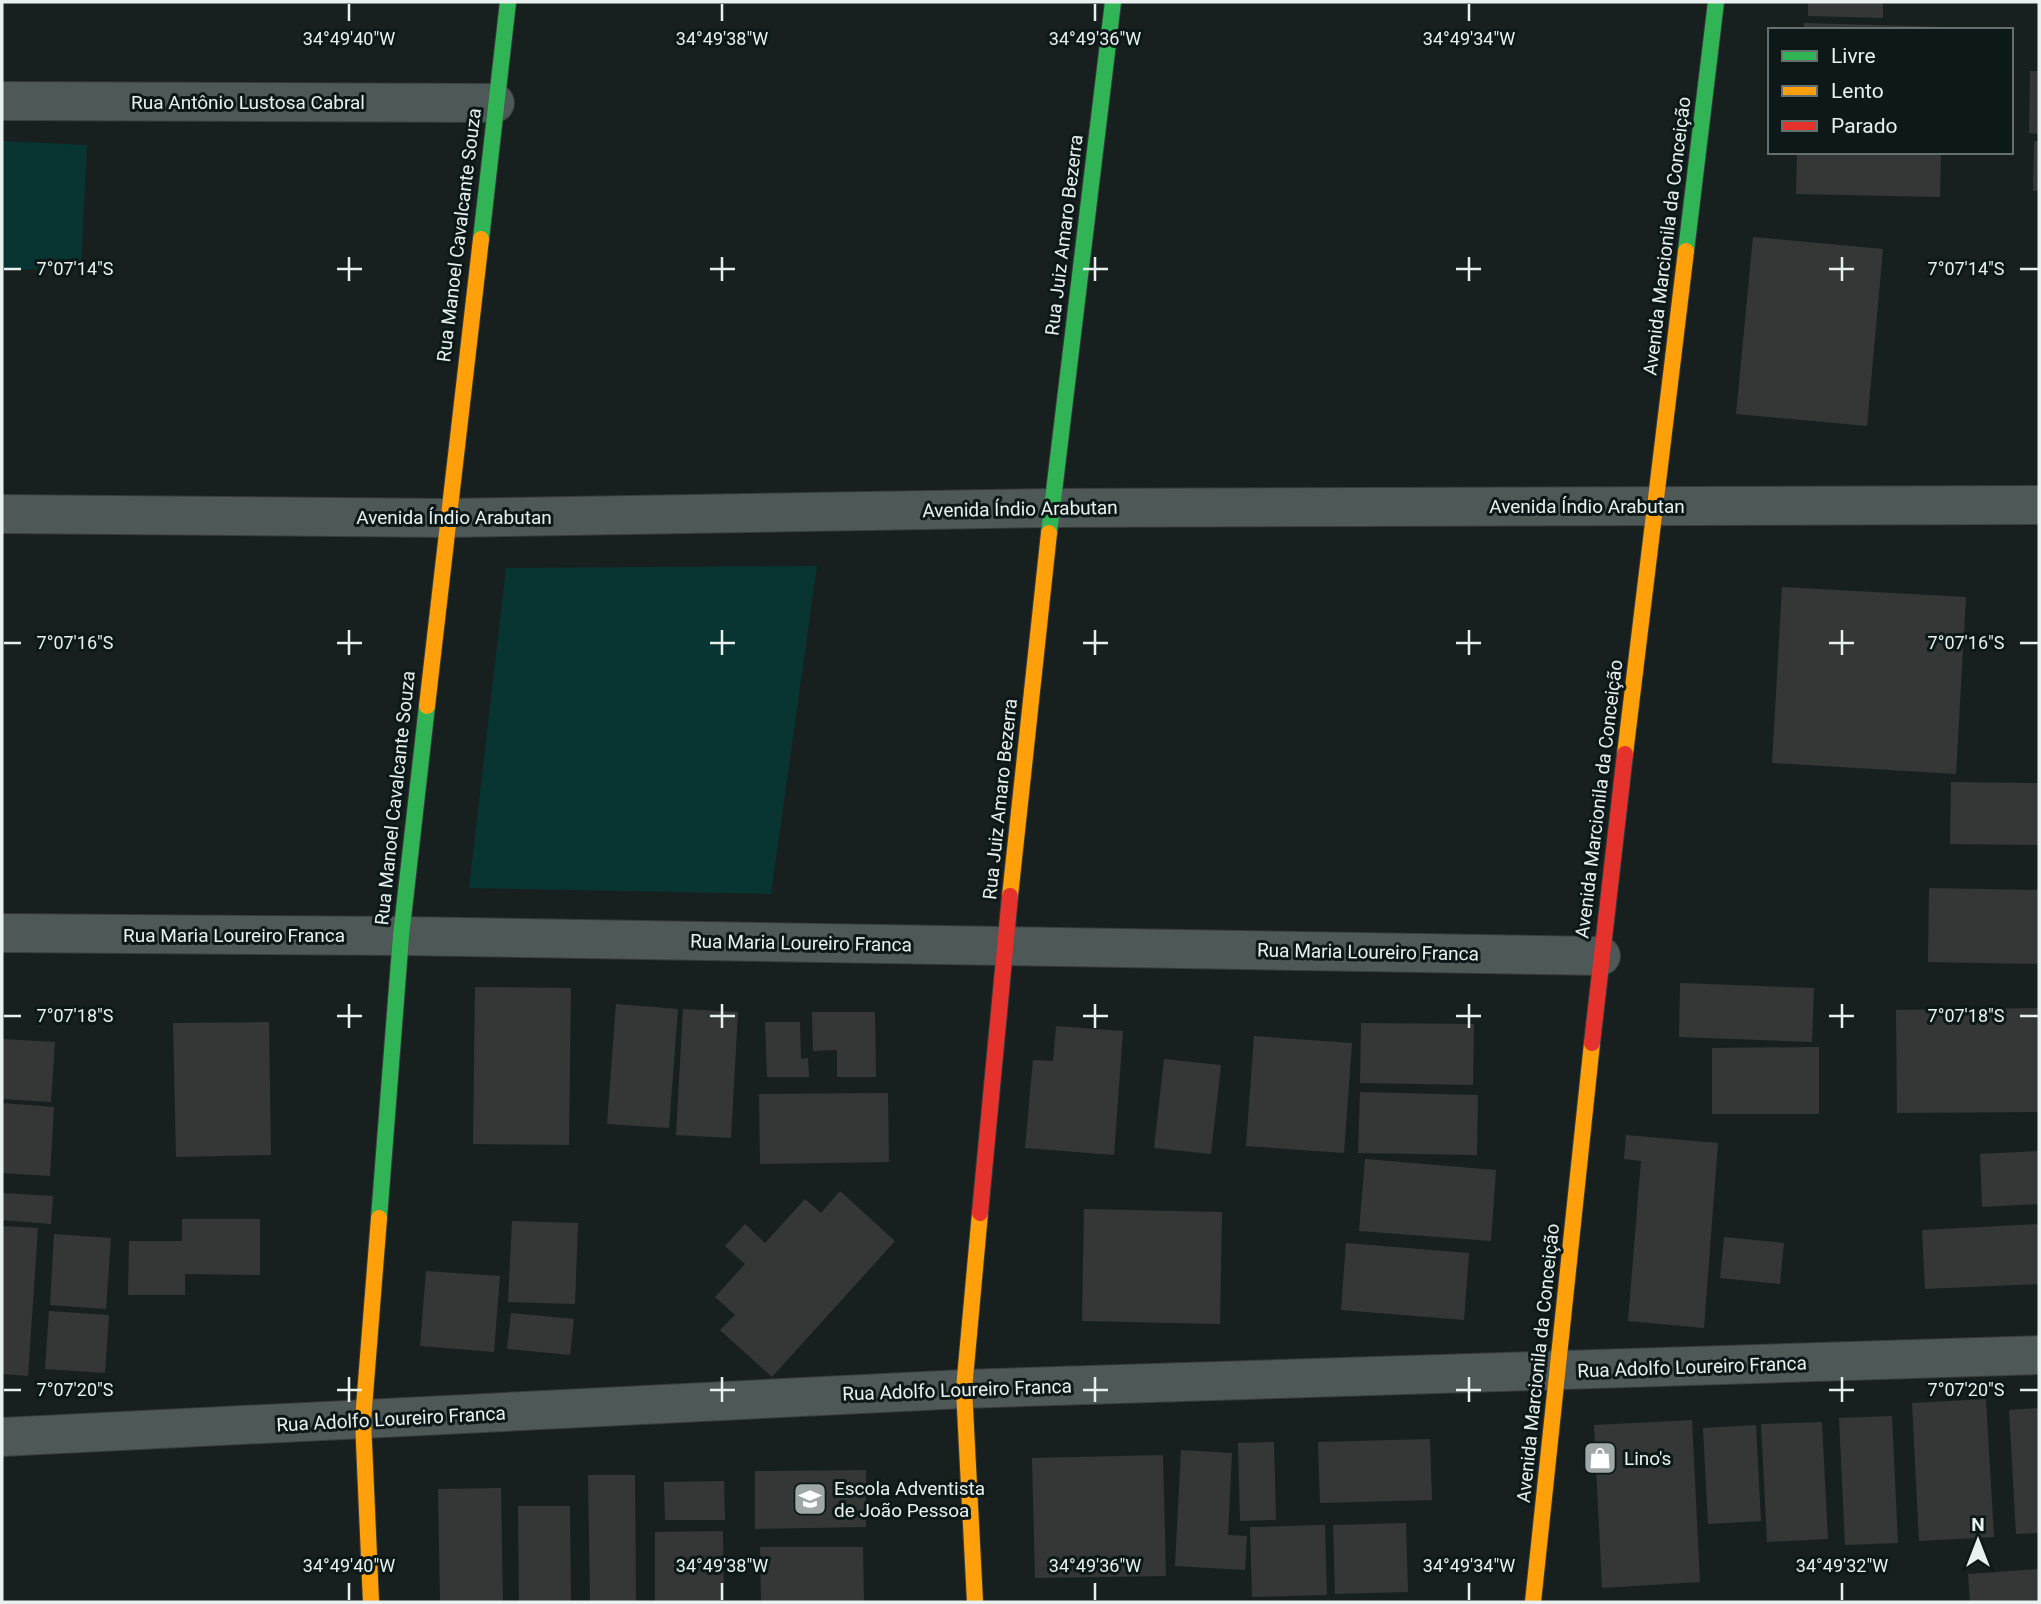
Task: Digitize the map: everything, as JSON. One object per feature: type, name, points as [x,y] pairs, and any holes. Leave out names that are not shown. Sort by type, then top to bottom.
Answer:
[{"type":"main road","name":"Rua Manoel Cavalcante Souza","points":[[371,1602],[363,1420],[401,936],[508,2]]},
{"type":"main road","name":"Rua Juiz Amaro Bezerra","points":[[975,1602],[964,1389],[1005,946],[1052,508],[1113,2]]},
{"type":"main road","name":"Avenida Marcionila da Conceição","points":[[1533,1602],[1560,1371],[1601,956],[1716,2]]},
{"type":"street","name":"Rua Antônio Lustosa Cabral","points":[[2,101],[495,103]]},
{"type":"street","name":"Avenida Índio Arabutan","points":[[2,514],[447,518],[1052,508],[2039,505]]},
{"type":"street","name":"Rua Maria Loureiro Franca","points":[[2,933],[401,936],[1601,956]]},
{"type":"street","name":"Rua Adolfo Loureiro Franca","points":[[2,1437],[964,1389],[2039,1355]]},
{"type":"shaded area","points":[[2,141],[87,145],[81,269],[2,270]]},
{"type":"shaded area","points":[[817,566],[771,894],[469,888],[506,568]]},
{"type":"building","points":[[1808,2],[1883,2],[1883,18],[1808,16]]},
{"type":"building","points":[[1804,23],[1946,27],[1946,28],[1804,28]]},
{"type":"building","points":[[2030,71],[2039,71],[2039,134],[2029,133]]},
{"type":"building","points":[[2034,141],[2039,141],[2039,191],[2033,191]]},
{"type":"building","points":[[1797,154],[1941,154],[1940,197],[1796,194]]},
{"type":"building","points":[[1753,237],[1883,249],[1867,426],[1736,414]]},
{"type":"building","points":[[1782,587],[1966,597],[1956,774],[1772,763]]},
{"type":"building","points":[[1951,782],[2039,783],[2039,845],[1950,844]]},
{"type":"building","points":[[1929,888],[2039,890],[2039,964],[1928,962]]},
{"type":"building","points":[[1680,983],[1814,988],[1812,1042],[1679,1037]]},
{"type":"building","points":[[475,987],[571,988],[569,1145],[473,1144]]},
{"type":"building","points":[[616,1004],[678,1009],[669,1128],[607,1124]]},
{"type":"building","points":[[2039,1008],[2039,1112],[1897,1113],[1896,1010]]},
{"type":"building","points":[[683,1009],[738,1012],[731,1138],[676,1135]]},
{"type":"building","points":[[812,1012],[875,1012],[876,1077],[837,1077],[837,1050],[813,1051]]},
{"type":"building","points":[[269,1022],[271,1155],[176,1157],[173,1023]]},
{"type":"building","points":[[765,1022],[800,1022],[801,1059],[808,1058],[809,1077],[767,1077]]},
{"type":"building","points":[[1361,1023],[1474,1024],[1473,1085],[1360,1083]]},
{"type":"building","points":[[1056,1026],[1123,1031],[1114,1155],[1025,1148],[1033,1060],[1053,1061]]},
{"type":"building","points":[[1254,1036],[1352,1043],[1344,1153],[1246,1146]]},
{"type":"building","points":[[2,1039],[55,1042],[51,1102],[2,1099]]},
{"type":"building","points":[[1819,1047],[1819,1114],[1712,1114],[1712,1048]]},
{"type":"building","points":[[1164,1059],[1221,1065],[1211,1154],[1154,1148]]},
{"type":"building","points":[[1360,1092],[1478,1095],[1477,1155],[1358,1153]]},
{"type":"building","points":[[888,1093],[889,1162],[760,1164],[759,1094]]},
{"type":"building","points":[[2,1103],[54,1107],[50,1176],[2,1173]]},
{"type":"building","points":[[1626,1135],[1718,1143],[1704,1328],[1628,1321],[1641,1161],[1624,1159]]},
{"type":"building","points":[[2039,1151],[2039,1204],[1982,1207],[1980,1154]]},
{"type":"building","points":[[1365,1159],[1496,1170],[1491,1241],[1359,1231]]},
{"type":"building","points":[[840,1191],[895,1241],[772,1377],[720,1330],[735,1315],[715,1297],[745,1264],[725,1246],[745,1224],[765,1243],[805,1199],[821,1213]]},
{"type":"building","points":[[2,1193],[53,1196],[51,1224],[2,1220]]},
{"type":"building","points":[[1084,1209],[1222,1212],[1220,1324],[1082,1321]]},
{"type":"building","points":[[182,1219],[260,1219],[260,1275],[185,1274],[185,1295],[128,1295],[129,1241],[182,1241]]},
{"type":"building","points":[[512,1221],[578,1223],[575,1304],[508,1302]]},
{"type":"building","points":[[2039,1224],[2039,1284],[1925,1289],[1922,1230]]},
{"type":"building","points":[[2,1226],[38,1228],[28,1376],[2,1374]]},
{"type":"building","points":[[54,1234],[111,1238],[106,1309],[50,1305]]},
{"type":"building","points":[[1724,1237],[1784,1243],[1780,1284],[1720,1278]]},
{"type":"building","points":[[1346,1243],[1469,1253],[1464,1320],[1341,1310]]},
{"type":"building","points":[[426,1271],[500,1276],[494,1352],[420,1346]]},
{"type":"building","points":[[49,1311],[109,1315],[105,1373],[45,1369]]},
{"type":"building","points":[[511,1313],[574,1319],[570,1355],[507,1349]]},
{"type":"building","points":[[1986,1399],[1994,1537],[1919,1541],[1912,1403]]},
{"type":"building","points":[[2039,1408],[2039,1533],[2016,1534],[2009,1410]]},
{"type":"building","points":[[1892,1416],[1898,1543],[1845,1545],[1839,1418]]},
{"type":"building","points":[[1692,1420],[1700,1582],[1602,1588],[1594,1425]]},
{"type":"building","points":[[1822,1422],[1828,1539],[1767,1542],[1761,1424]]},
{"type":"building","points":[[1756,1425],[1761,1521],[1708,1524],[1703,1428]]},
{"type":"building","points":[[1430,1439],[1432,1500],[1320,1503],[1318,1442]]},
{"type":"building","points":[[1274,1442],[1276,1520],[1240,1521],[1238,1443]]},
{"type":"building","points":[[1181,1450],[1232,1453],[1228,1535],[1247,1536],[1245,1570],[1175,1566]]},
{"type":"building","points":[[1163,1455],[1166,1576],[1035,1578],[1032,1458]]},
{"type":"building","name":"Escola Adventista de João Pessoa","points":[[866,1470],[866,1527],[755,1529],[755,1471]]},
{"type":"building","points":[[588,1475],[635,1475],[636,1602],[590,1602]]},
{"type":"building","points":[[724,1481],[725,1520],[665,1520],[664,1482]]},
{"type":"building","points":[[501,1488],[503,1602],[440,1602],[438,1489]]},
{"type":"building","points":[[518,1506],[570,1506],[571,1602],[519,1602]]},
{"type":"building","points":[[1406,1523],[1408,1592],[1335,1594],[1333,1525]]},
{"type":"building","points":[[1325,1525],[1327,1595],[1252,1597],[1250,1527]]},
{"type":"building","points":[[723,1531],[724,1602],[655,1602],[655,1532]]},
{"type":"building","points":[[760,1547],[863,1547],[864,1602],[761,1602]]},
{"type":"building","points":[[2039,1569],[2039,1602],[1970,1602],[1968,1574]]},
{"type":"traffic: fast","points":[[481,239],[508,2]]},
{"type":"traffic: fast","points":[[1049,533],[1113,2]]},
{"type":"traffic: fast","points":[[1686,251],[1716,2]]},
{"type":"traffic: fast","points":[[379,1218],[401,936],[427,706]]},
{"type":"traffic: slow","points":[[427,706],[481,239]]},
{"type":"traffic: slow","points":[[1625,754],[1686,251]]},
{"type":"traffic: slow","points":[[1010,896],[1049,533]]},
{"type":"traffic: slow","points":[[1533,1602],[1592,1043]]},
{"type":"traffic: slow","points":[[975,1602],[964,1389],[980,1213]]},
{"type":"traffic: slow","points":[[371,1602],[363,1420],[379,1218]]},
{"type":"traffic: jam","points":[[1592,1043],[1625,754]]},
{"type":"traffic: jam","points":[[980,1213],[1010,896]]},
{"type":"place","name":"Lino's","points":[[1600,1458]]},
{"type":"place","name":"Escola Adventista de João Pessoa","points":[[810,1499]]}]
